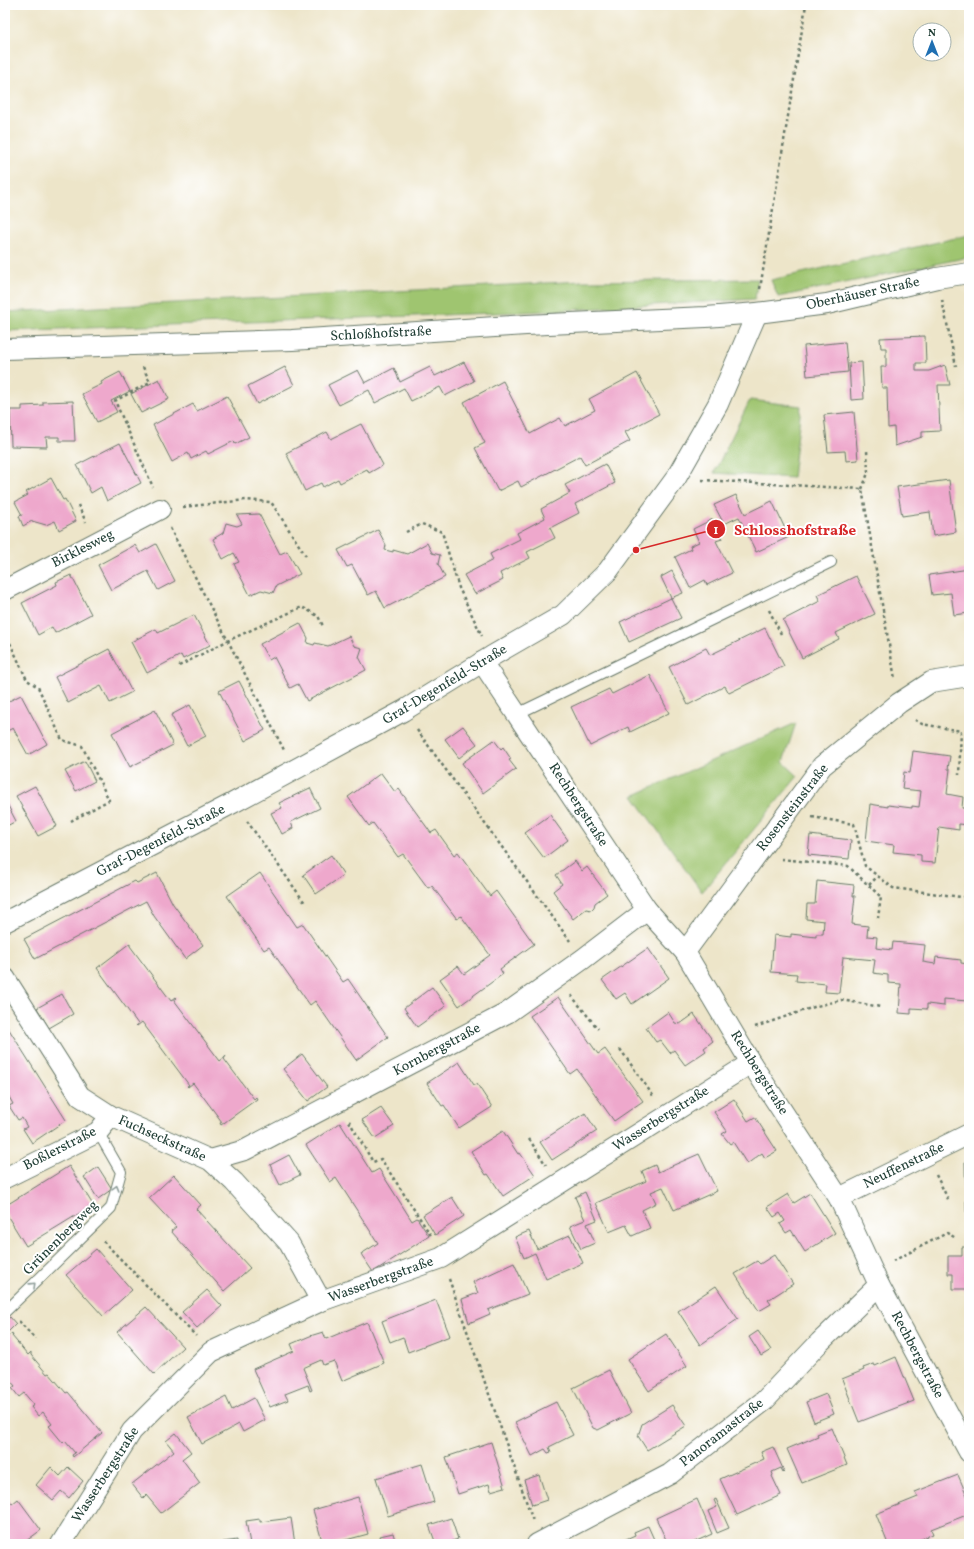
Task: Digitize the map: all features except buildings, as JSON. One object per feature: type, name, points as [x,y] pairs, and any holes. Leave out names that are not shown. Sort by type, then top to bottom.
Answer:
[{"type":"street","name":"Oberhäuser Straße","points":[[757,313],[827,304],[969,272]]},
{"type":"street","name":"Schloßhofstraße","points":[[5,349],[292,340],[526,325],[706,318],[757,313]]},
{"type":"street","name":"Graf-Degenfeld-Straße","points":[[5,922],[233,803],[403,711],[487,659],[564,615],[608,571],[676,478],[718,404],[757,313]]},
{"type":"street","name":"Birklesweg","points":[[5,590],[160,509]]},
{"type":"street","name":"Rechbergstraße","points":[[487,659],[517,714],[647,910],[685,952],[751,1063],[839,1198],[876,1278],[969,1452]]},
{"type":"street","name":"Rosensteinstraße","points":[[685,952],[822,766],[894,707],[932,682],[969,676]]},
{"type":"street","name":"Kornbergstraße","points":[[210,1160],[246,1150],[507,1013],[558,978],[647,910]]},
{"type":"street","name":"Fuchseckstraße","points":[[5,978],[80,1096],[111,1116],[210,1160],[234,1182],[289,1243],[321,1302]]},
{"type":"street","name":"Wasserbergstraße","points":[[61,1544],[132,1432],[212,1352],[321,1302],[441,1258],[751,1063]]},
{"type":"street","name":"Boßlerstraße","points":[[5,1178],[98,1132],[111,1116]]},
{"type":"street","name":"Neuffenstraße","points":[[839,1198],[969,1134]]},
{"type":"street","name":"Panoramastraße","points":[[539,1543],[670,1474],[764,1401],[820,1342],[876,1278]]},
{"type":"lane","points":[[517,714],[831,562]]},
{"type":"lane","name":"Grünenbergweg","points":[[7,1311],[92,1228],[110,1208],[121,1172],[98,1132]]},
{"type":"path","points":[[757,313],[806,5]]},
{"type":"path","points":[[937,278],[956,366]]},
{"type":"path","points":[[132,345],[150,382],[115,401],[152,483],[155,497],[160,509],[294,770]]},
{"type":"path","points":[[862,489],[868,473],[867,450]]},
{"type":"path","points":[[160,509],[246,500],[271,502],[306,556]]},
{"type":"path","points":[[406,532],[422,524],[442,532],[459,588],[487,659]]},
{"type":"path","points":[[762,596],[781,634]]},
{"type":"path","points":[[179,666],[228,641],[302,607],[318,616],[323,626]]},
{"type":"path","points":[[5,632],[27,680],[38,687],[62,740],[82,746],[109,800],[71,821]]},
{"type":"path","points":[[894,707],[922,724],[961,731],[959,775]]},
{"type":"path","points":[[403,711],[583,959]]},
{"type":"path","points":[[233,803],[305,903]]},
{"type":"path","points":[[787,813],[854,824],[865,866],[893,888],[969,898]]},
{"type":"path","points":[[755,857],[848,866],[881,897],[878,918]]},
{"type":"path","points":[[869,885],[878,876]]},
{"type":"path","points":[[558,978],[598,1029]]},
{"type":"path","points":[[734,1034],[817,1006],[840,1000],[881,1007]]},
{"type":"path","points":[[620,1049],[667,1116]]},
{"type":"path","points":[[337,1102],[374,1162],[381,1159],[436,1244],[539,1543]]},
{"type":"path","points":[[529,1139],[558,1184]]},
{"type":"path","points":[[926,1155],[949,1201]]},
{"type":"path","points":[[92,1228],[212,1352]]},
{"type":"path","points":[[876,1278],[947,1232],[956,1238]]},
{"type":"path","points":[[7,1311],[35,1339]]},
{"type":"green space","points":[[969,235],[969,257],[778,297],[771,280]]},
{"type":"green space","points":[[758,279],[755,299],[550,311],[5,331],[5,312],[583,281]]},
{"type":"green space","points":[[750,400],[801,406],[793,478],[714,473]]},
{"type":"green space","points":[[796,723],[783,762],[798,776],[702,892],[633,796]]},
{"type":"place","name":"Schlosshofstraße","points":[[636,550]]}]
